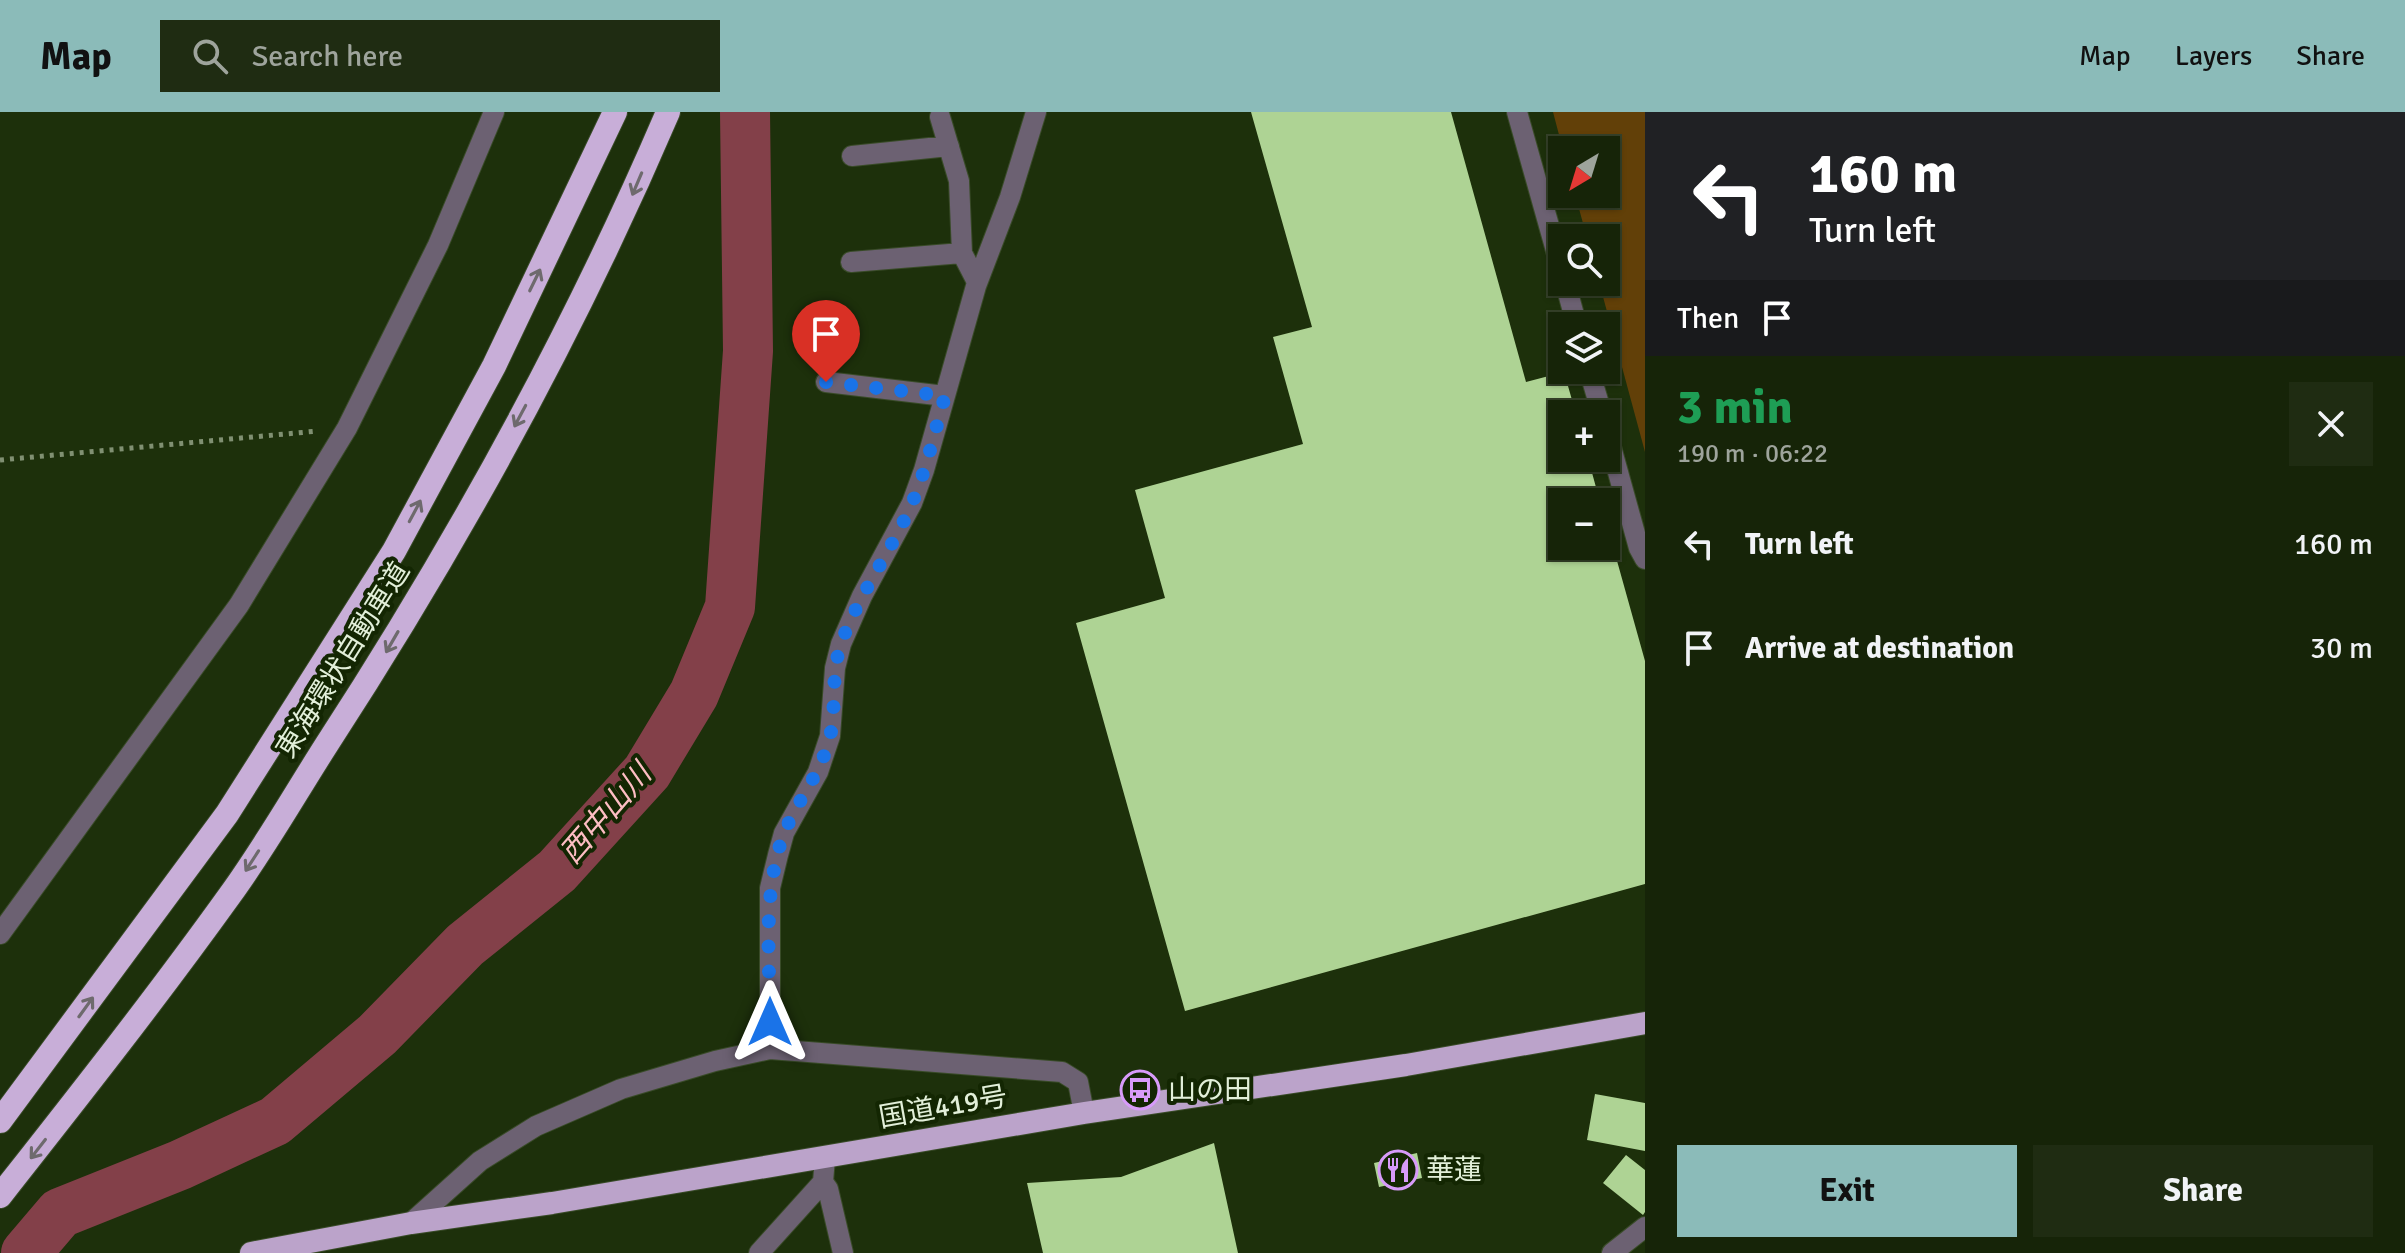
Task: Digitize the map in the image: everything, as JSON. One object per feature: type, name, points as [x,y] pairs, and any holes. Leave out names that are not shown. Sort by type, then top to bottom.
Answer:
[{"type":"highway","name":"東海環状自動車道","points":[[0,1121],[227,814],[394,551],[494,366],[615,112]]},
{"type":"highway","name":"東海環状自動車道","points":[[0,1196],[76,1101],[232,893],[384,657],[481,488],[567,328],[622,220],[668,112]]},
{"type":"highway","name":"国道419号","points":[[251,1253],[411,1223],[552,1203],[1084,1113],[1406,1065],[1645,1023]]},
{"type":"street","points":[[0,934],[239,605],[347,428],[438,245],[494,112]]},
{"type":"street","points":[[770,1049],[770,888],[784,833],[818,772],[830,736],[835,668],[841,644],[862,596],[912,503],[977,282],[1010,197],[1036,112]]},
{"type":"street","points":[[1517,112],[1548,224]]},
{"type":"street","points":[[940,117],[959,181],[962,253],[977,282]]},
{"type":"street","points":[[852,156],[949,146]]},
{"type":"street","points":[[851,262],[962,253]]},
{"type":"street","points":[[826,382],[945,396]]},
{"type":"street","points":[[1618,472],[1639,548],[1645,559]]},
{"type":"street","points":[[411,1223],[480,1161],[536,1126],[621,1089],[715,1061],[770,1049],[1062,1072],[1078,1082],[1084,1113]]},
{"type":"street","points":[[759,1253],[823,1182],[825,1158]]},
{"type":"street","points":[[823,1182],[828,1189],[843,1253]]},
{"type":"street","points":[[1612,1253],[1645,1227]]},
{"type":"path","points":[[0,460],[347,428]]},
{"type":"shaded area","points":[[1553,112],[1645,112],[1645,452],[1620,360],[1620,312],[1607,312],[1603,296],[1620,296],[1620,224],[1583,224],[1579,208],[1620,208],[1620,136],[1559,136]]},
{"type":"building","points":[[1251,112],[1451,112],[1526,382],[1548,376],[1548,384],[1567,384],[1572,400],[1548,400],[1548,472],[1592,472],[1596,488],[1548,488],[1548,560],[1617,560],[1645,661],[1645,884],[1185,1011],[1076,623],[1165,598],[1135,490],[1303,444],[1273,337],[1312,327]]},
{"type":"building","points":[[1595,1094],[1645,1103],[1645,1151],[1587,1140]]},
{"type":"building","points":[[1214,1143],[1238,1253],[1043,1253],[1027,1183],[1121,1177]]},
{"type":"building","name":"華蓮","points":[[1417,1153],[1422,1178],[1379,1187],[1374,1163]]},
{"type":"building","points":[[1626,1155],[1645,1170],[1643,1215],[1603,1183]]},
{"type":"waterway","name":"西中山川","points":[[26,1253],[60,1213],[180,1165],[275,1121],[377,1035],[465,945],[557,871],[647,772],[694,694],[730,607],[748,351],[745,112]]},
{"type":"place","name":"山の田","points":[[1140,1090]]},
{"type":"place","name":"華蓮","points":[[1398,1170]]},
{"type":"route","points":[[770,1022],[770,888],[784,833],[818,772],[830,736],[835,668],[841,644],[862,596],[912,503],[945,396],[826,382]]}]
